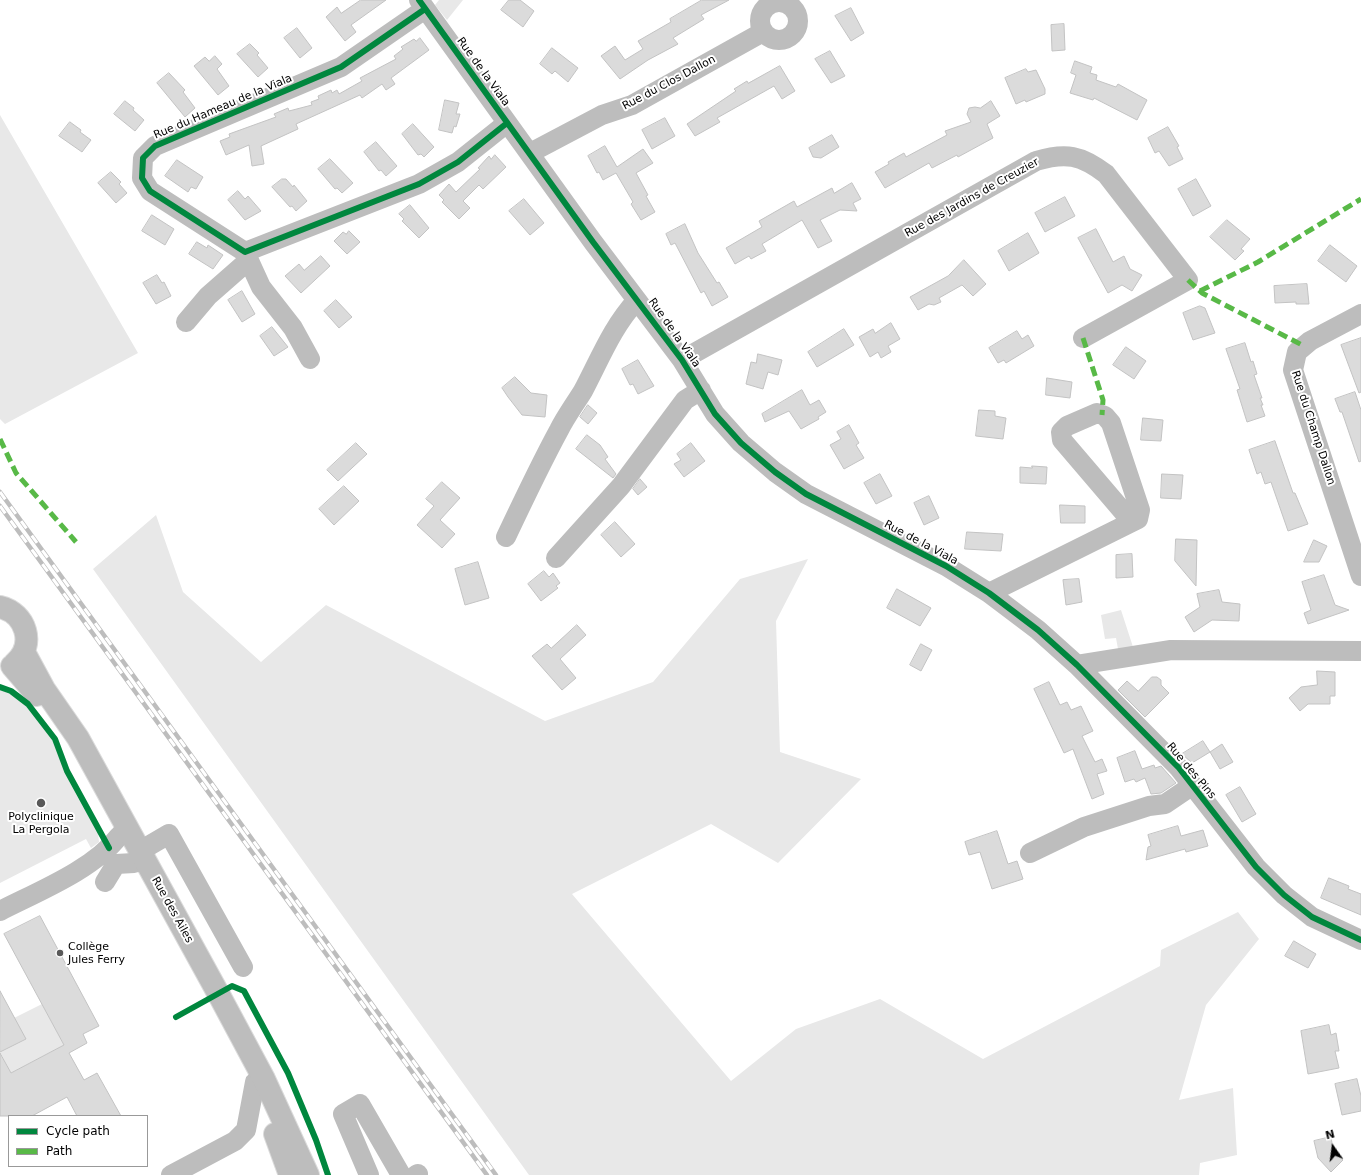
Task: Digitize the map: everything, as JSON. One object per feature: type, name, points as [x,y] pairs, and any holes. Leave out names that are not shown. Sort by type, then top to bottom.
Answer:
[{"type":"main road","points":[[2,606],[15,614],[22,622],[26,631],[27,642],[12,663]]},
{"type":"main road","name":"Rue des Ailes","points":[[12,663],[36,693],[69,742],[119,836],[137,857],[260,1072],[308,1175]]},
{"type":"main road","name":"Rue des Ailes","points":[[12,663],[44,689],[78,738],[137,857],[255,1082],[290,1175]]},
{"type":"street","name":"Rue de la Viala","points":[[422,5],[593,242],[682,360],[715,414],[741,444],[775,472],[806,494],[946,566],[989,594]]},
{"type":"street","name":"Rue du Hameau de la Viala","points":[[247,256],[150,191],[142,178],[143,158],[155,146],[341,67],[422,5]]},
{"type":"street","name":"Rue du Clos Dallon","points":[[530,153],[602,115],[632,105],[764,32]]},
{"type":"street","points":[[186,322],[208,296],[247,256],[419,184],[458,162],[507,123]]},
{"type":"street","name":"Rue des Jardins de Creuzier","points":[[682,360],[1036,161],[1054,155],[1074,157],[1091,162],[1106,174],[1188,280],[1083,338]]},
{"type":"street","points":[[247,256],[261,287],[293,328],[310,359]]},
{"type":"street","points":[[506,537],[531,483],[560,428],[583,391],[607,341],[637,300]]},
{"type":"street","name":"Rue du Champ Dallon","points":[[1361,314],[1310,341],[1297,352],[1293,370],[1361,576]]},
{"type":"street","points":[[556,558],[621,486],[685,400],[701,390]]},
{"type":"street","points":[[989,594],[1138,519],[1140,510],[1111,423],[1105,416],[1097,413],[1066,426],[1060,432],[1062,440],[1132,522]]},
{"type":"street","name":"Rue des Pins","points":[[989,594],[1038,630],[1077,665],[1179,768],[1256,867],[1284,895],[1312,917],[1361,940]]},
{"type":"street","points":[[1077,665],[1171,650],[1361,651]]},
{"type":"street","points":[[1030,853],[1084,827],[1149,806],[1165,804],[1193,785]]},
{"type":"street","points":[[105,882],[116,864],[137,857],[169,834],[243,967]]},
{"type":"street","points":[[0,912],[87,865],[110,848],[119,836]]},
{"type":"street","points":[[171,1175],[235,1140],[246,1130],[255,1082]]},
{"type":"street","points":[[369,1175],[343,1114],[360,1104],[412,1175]]},
{"type":"shaded area","points":[[439,0],[463,0],[447,20],[435,5]]},
{"type":"shaded area","points":[[0,115],[138,353],[5,424],[0,419]]},
{"type":"shaded area","points":[[156,515],[183,592],[261,662],[326,605],[545,721],[653,682],[740,579],[808,559],[776,621],[780,752],[861,779],[778,863],[711,824],[572,894],[731,1081],[796,1029],[880,999],[983,1059],[1160,966],[1161,950],[1238,912],[1259,939],[1206,1005],[1179,1100],[1233,1088],[1237,1155],[1200,1163],[1199,1175],[529,1175],[93,569]]},
{"type":"shaded area","points":[[1121,610],[1133,647],[1118,649],[1116,638],[1105,639],[1101,615]]},
{"type":"shaded area","name":"Polyclinique La Pergola","points":[[0,690],[16,698],[32,712],[51,737],[57,748],[64,770],[73,789],[98,833],[99,842],[91,848],[86,839],[0,883]]},
{"type":"shaded area","points":[[42,1004],[64,1045],[11,1073],[0,1052],[25,1039],[14,1018]]},
{"type":"building","points":[[361,0],[386,0],[351,25],[356,32],[345,41],[326,17],[337,7],[341,13]]},
{"type":"building","points":[[509,0],[520,0],[534,11],[523,27],[501,10]]},
{"type":"building","points":[[702,0],[729,0],[701,15],[704,19],[673,38],[678,44],[648,60],[620,79],[601,56],[615,46],[625,60],[643,49],[638,41],[671,22],[670,19]]},
{"type":"building","points":[[851,8],[864,33],[851,41],[835,16]]},
{"type":"building","points":[[1064,24],[1065,50],[1052,51],[1051,25]]},
{"type":"building","points":[[297,28],[312,48],[300,58],[284,38]]},
{"type":"building","points":[[420,38],[429,50],[391,78],[395,84],[386,90],[382,84],[362,98],[360,95],[296,124],[298,129],[261,146],[264,164],[252,166],[249,145],[226,155],[220,141],[230,137],[229,134],[276,117],[274,114],[288,108],[289,111],[312,105],[311,102],[319,99],[318,96],[331,90],[332,93],[337,90],[339,94],[362,81],[360,78],[396,59],[394,56],[403,49],[401,47],[414,39],[416,41]]},
{"type":"building","points":[[250,44],[259,53],[257,55],[268,68],[258,77],[237,54]]},
{"type":"building","points":[[552,48],[578,68],[568,82],[555,71],[552,74],[540,64]]},
{"type":"building","points":[[830,51],[845,76],[831,83],[815,59]]},
{"type":"building","points":[[215,56],[222,64],[217,69],[229,86],[218,95],[194,66],[205,57],[209,61]]},
{"type":"building","points":[[1075,61],[1092,67],[1090,73],[1097,75],[1096,80],[1116,87],[1118,84],[1147,100],[1137,120],[1094,98],[1093,100],[1070,93],[1076,75],[1071,73]]},
{"type":"building","points":[[780,66],[795,91],[782,99],[774,86],[717,118],[720,122],[695,136],[687,124],[736,91],[734,89],[747,81],[748,83]]},
{"type":"building","points":[[1026,69],[1028,72],[1036,70],[1045,89],[1045,94],[1026,102],[1025,100],[1016,104],[1005,78]]},
{"type":"building","points":[[169,73],[185,90],[183,92],[195,108],[185,117],[157,83]]},
{"type":"building","points":[[445,100],[459,103],[456,114],[460,114],[456,127],[454,126],[452,133],[439,130]]},
{"type":"building","points":[[125,101],[134,108],[133,110],[144,120],[135,131],[114,114]]},
{"type":"building","points":[[991,101],[1000,116],[987,124],[993,138],[958,157],[957,155],[932,168],[929,163],[885,188],[875,172],[889,164],[888,162],[904,153],[906,157],[947,135],[945,131],[971,122],[967,114],[969,108],[980,108]]},
{"type":"building","points":[[665,118],[675,136],[652,149],[642,130]]},
{"type":"building","points":[[70,122],[91,140],[82,152],[59,136]]},
{"type":"building","points":[[413,124],[434,147],[424,157],[421,154],[418,155],[402,134]]},
{"type":"building","points":[[1168,127],[1179,146],[1177,147],[1183,159],[1169,166],[1159,151],[1155,153],[1148,138]]},
{"type":"building","points":[[832,135],[839,147],[821,158],[813,157],[809,148]]},
{"type":"building","points":[[376,142],[397,166],[386,176],[381,170],[379,171],[364,152]]},
{"type":"building","points":[[605,146],[617,167],[643,149],[653,163],[636,173],[655,212],[641,220],[631,204],[633,202],[616,173],[603,180],[599,172],[597,173],[588,156]]},
{"type":"building","points":[[495,155],[506,167],[483,189],[479,185],[463,201],[470,208],[459,219],[442,202],[444,200],[439,195],[449,184],[456,192],[480,169],[478,168],[489,156],[491,159]]},
{"type":"building","points":[[330,159],[353,183],[342,193],[337,188],[335,189],[318,169]]},
{"type":"building","points":[[177,160],[203,177],[196,189],[191,187],[188,192],[165,176]]},
{"type":"building","points":[[111,172],[121,182],[119,184],[127,193],[116,203],[98,183]]},
{"type":"building","points":[[282,179],[286,179],[293,187],[294,185],[307,201],[296,211],[292,206],[290,207],[272,187]]},
{"type":"building","points":[[1196,179],[1211,206],[1193,216],[1178,189]]},
{"type":"building","points":[[852,183],[861,199],[853,203],[857,211],[840,210],[820,220],[832,241],[818,248],[802,220],[762,244],[766,251],[751,259],[749,256],[735,264],[726,248],[762,227],[759,221],[794,201],[797,207],[832,188],[834,193]]},
{"type":"building","points":[[238,191],[245,199],[248,196],[261,211],[245,220],[228,200]]},
{"type":"building","points":[[1065,197],[1075,216],[1045,232],[1035,213]]},
{"type":"building","points":[[524,199],[544,223],[530,235],[509,211]]},
{"type":"building","points":[[410,205],[429,228],[419,238],[402,221],[404,219],[399,214]]},
{"type":"building","points":[[152,215],[174,229],[165,245],[142,231]]},
{"type":"building","points":[[1227,220],[1250,239],[1241,249],[1244,251],[1235,260],[1210,237]]},
{"type":"building","points":[[685,224],[698,253],[717,283],[719,282],[728,297],[712,306],[704,291],[701,293],[675,243],[671,245],[666,234]]},
{"type":"building","points":[[1096,229],[1113,262],[1124,256],[1130,269],[1142,275],[1132,291],[1122,285],[1108,293],[1078,238]]},
{"type":"building","points":[[349,231],[360,242],[347,254],[334,241],[343,232],[346,234]]},
{"type":"building","points":[[1028,233],[1039,253],[1009,271],[998,251]]},
{"type":"building","points":[[197,242],[207,248],[208,245],[223,255],[213,269],[189,254]]},
{"type":"building","points":[[1330,245],[1357,266],[1346,282],[1318,261]]},
{"type":"building","points":[[321,256],[330,266],[301,293],[285,276],[299,264],[304,270]]},
{"type":"building","points":[[964,260],[986,284],[973,296],[962,285],[939,298],[941,302],[934,305],[929,304],[918,310],[910,297],[948,276]]},
{"type":"building","points":[[157,275],[162,283],[164,282],[171,296],[156,304],[143,283]]},
{"type":"building","points":[[1307,284],[1309,304],[1296,304],[1296,302],[1275,303],[1274,286]]},
{"type":"building","points":[[242,291],[255,314],[242,322],[228,300]]},
{"type":"building","points":[[336,300],[352,317],[339,328],[324,311]]},
{"type":"building","points":[[1200,306],[1205,308],[1215,333],[1193,340],[1183,313]]},
{"type":"building","points":[[891,323],[900,339],[888,346],[891,352],[881,358],[878,352],[870,357],[859,337],[873,329],[875,333]]},
{"type":"building","points":[[272,327],[288,347],[274,356],[260,336]]},
{"type":"building","points":[[844,329],[854,345],[817,367],[808,352]]},
{"type":"building","points":[[1017,331],[1022,339],[1028,335],[1034,346],[1006,363],[1004,360],[998,363],[989,348]]},
{"type":"building","points":[[1361,338],[1361,392],[1359,393],[1341,345]]},
{"type":"building","points":[[1245,343],[1251,362],[1253,361],[1257,374],[1254,375],[1262,398],[1260,398],[1263,405],[1261,405],[1265,416],[1247,422],[1237,390],[1240,389],[1226,349]]},
{"type":"building","points":[[1126,347],[1146,361],[1134,379],[1113,365]]},
{"type":"building","points":[[758,354],[782,360],[778,375],[768,372],[763,389],[746,384],[751,362],[756,363]]},
{"type":"building","points":[[638,360],[654,386],[638,394],[633,384],[630,385],[622,369]]},
{"type":"building","points":[[515,377],[531,393],[547,395],[545,417],[522,415],[508,397],[502,388]]},
{"type":"building","points":[[1047,378],[1072,382],[1070,398],[1046,395]]},
{"type":"building","points":[[802,390],[810,405],[819,400],[826,412],[818,417],[819,419],[801,429],[789,411],[765,422],[762,414]]},
{"type":"building","points":[[1355,392],[1361,410],[1361,461],[1359,462],[1342,412],[1340,412],[1335,399]]},
{"type":"building","points":[[588,405],[597,413],[588,424],[580,417]]},
{"type":"building","points":[[979,410],[995,411],[995,416],[1006,418],[1003,439],[976,436]]},
{"type":"building","points":[[1143,418],[1163,420],[1161,441],[1141,440]]},
{"type":"building","points":[[849,425],[859,443],[856,445],[864,458],[844,469],[830,445],[841,439],[837,432]]},
{"type":"building","points":[[587,435],[600,445],[608,457],[605,459],[616,474],[613,478],[576,449]]},
{"type":"building","points":[[1275,441],[1293,493],[1295,493],[1308,524],[1288,531],[1271,482],[1265,484],[1261,472],[1257,474],[1249,450]]},
{"type":"building","points":[[356,443],[367,454],[338,481],[327,470]]},
{"type":"building","points":[[691,443],[705,461],[684,477],[674,464],[681,460],[677,454]]},
{"type":"building","points":[[1032,466],[1047,467],[1046,484],[1020,483],[1020,467],[1032,468]]},
{"type":"building","points":[[880,474],[892,496],[876,504],[864,483]]},
{"type":"building","points":[[1162,474],[1183,475],[1181,499],[1161,498]]},
{"type":"building","points":[[640,479],[647,487],[638,495],[633,489]]},
{"type":"building","points":[[442,482],[460,498],[440,520],[455,534],[442,548],[417,525],[434,506],[426,499]]},
{"type":"building","points":[[344,486],[359,501],[334,525],[319,509]]},
{"type":"building","points":[[929,496],[939,518],[924,525],[914,503]]},
{"type":"building","points":[[1060,505],[1085,506],[1085,523],[1061,523]]},
{"type":"building","points":[[615,522],[635,544],[621,557],[601,535]]},
{"type":"building","points":[[967,532],[1003,534],[1001,551],[965,549]]},
{"type":"building","points":[[1176,539],[1197,540],[1196,586],[1175,561]]},
{"type":"building","points":[[1314,540],[1327,546],[1319,562],[1304,562]]},
{"type":"building","points":[[1132,554],[1133,577],[1116,578],[1116,555]]},
{"type":"building","points":[[478,562],[489,598],[465,605],[455,569]]},
{"type":"building","points":[[544,571],[549,577],[553,573],[560,583],[556,586],[558,588],[541,601],[528,584]]},
{"type":"building","points":[[1324,575],[1335,605],[1349,610],[1308,624],[1304,613],[1311,610],[1302,582]]},
{"type":"building","points":[[1079,579],[1082,602],[1066,605],[1063,580]]},
{"type":"building","points":[[897,589],[931,608],[920,626],[887,608]]},
{"type":"building","points":[[1219,590],[1222,602],[1240,604],[1239,621],[1212,620],[1194,632],[1185,617],[1200,607],[1197,594]]},
{"type":"building","points":[[577,625],[586,635],[560,659],[576,678],[562,690],[532,656],[547,644],[551,648]]},
{"type":"building","points":[[921,644],[932,650],[921,671],[910,665]]},
{"type":"building","points":[[1317,671],[1335,672],[1335,696],[1330,696],[1330,704],[1308,704],[1300,711],[1289,698],[1301,687],[1317,685]]},
{"type":"building","points":[[1152,677],[1157,677],[1161,680],[1161,685],[1169,693],[1145,717],[1118,690],[1127,681],[1138,691]]},
{"type":"building","points":[[1049,682],[1060,705],[1067,702],[1071,710],[1081,706],[1093,731],[1082,736],[1095,762],[1102,759],[1107,771],[1097,774],[1104,794],[1092,799],[1073,749],[1064,753],[1034,689]]},
{"type":"building","points":[[1203,741],[1210,752],[1192,763],[1182,754]]},
{"type":"building","points":[[1222,744],[1233,762],[1220,769],[1210,752]]},
{"type":"building","points":[[1135,751],[1142,769],[1154,765],[1155,768],[1161,766],[1176,783],[1161,793],[1151,794],[1145,778],[1136,782],[1134,779],[1125,782],[1117,758]]},
{"type":"building","points":[[1240,787],[1256,814],[1242,822],[1226,795]]},
{"type":"building","points":[[1178,826],[1181,836],[1203,830],[1208,846],[1186,852],[1185,849],[1146,860],[1148,847],[1151,846],[1148,835]]},
{"type":"building","points":[[997,831],[1008,864],[1017,861],[1023,879],[992,889],[980,852],[969,855],[965,842]]},
{"type":"building","points":[[1329,878],[1349,886],[1348,889],[1361,894],[1361,915],[1321,898]]},
{"type":"building","points":[[40,916],[99,1026],[83,1034],[87,1043],[69,1053],[84,1080],[97,1073],[120,1115],[76,1115],[67,1097],[34,1115],[0,1116],[0,1053],[11,1073],[64,1045],[4,934]]},
{"type":"building","points":[[1294,941],[1316,954],[1308,968],[1285,956]]},
{"type":"building","points":[[0,991],[26,1039],[0,1052]]},
{"type":"building","points":[[1329,1025],[1331,1035],[1336,1033],[1339,1051],[1335,1051],[1339,1068],[1308,1074],[1301,1031]]},
{"type":"building","points":[[1357,1079],[1361,1096],[1361,1111],[1342,1115],[1335,1084]]},
{"type":"building","points":[[1331,1137],[1333,1149],[1343,1160],[1331,1172],[1318,1158],[1314,1141]]},
{"type":"railway","points":[[0,492],[496,1175]]},
{"type":"railway","points":[[0,506],[487,1175]]},
{"type":"marked path","points":[[1200,291],[1258,262],[1361,199]]},
{"type":"marked path","points":[[1188,280],[1202,293],[1304,346]]},
{"type":"marked path","points":[[1083,338],[1103,400],[1102,415]]},
{"type":"marked path","points":[[0,439],[16,473],[76,542]]},
{"type":"cycle path","points":[[419,0],[593,242],[682,360],[715,414],[741,443],[775,472],[806,494],[946,566],[989,593],[1038,630],[1077,665],[1179,768],[1256,867],[1284,895],[1312,917],[1361,940]]},
{"type":"cycle path","points":[[425,9],[341,67],[155,146],[143,158],[142,178],[150,191],[245,252],[419,184],[458,162],[507,123]]},
{"type":"cycle path","points":[[0,687],[11,691],[28,704],[55,739],[67,771],[109,848]]},
{"type":"cycle path","points":[[176,1017],[232,986],[244,991],[288,1073],[316,1140],[328,1175]]},
{"type":"place","name":"Polyclinique La Pergola","points":[[41,803]]},
{"type":"place","name":"Collège Jules Ferry","points":[[60,953]]}]
